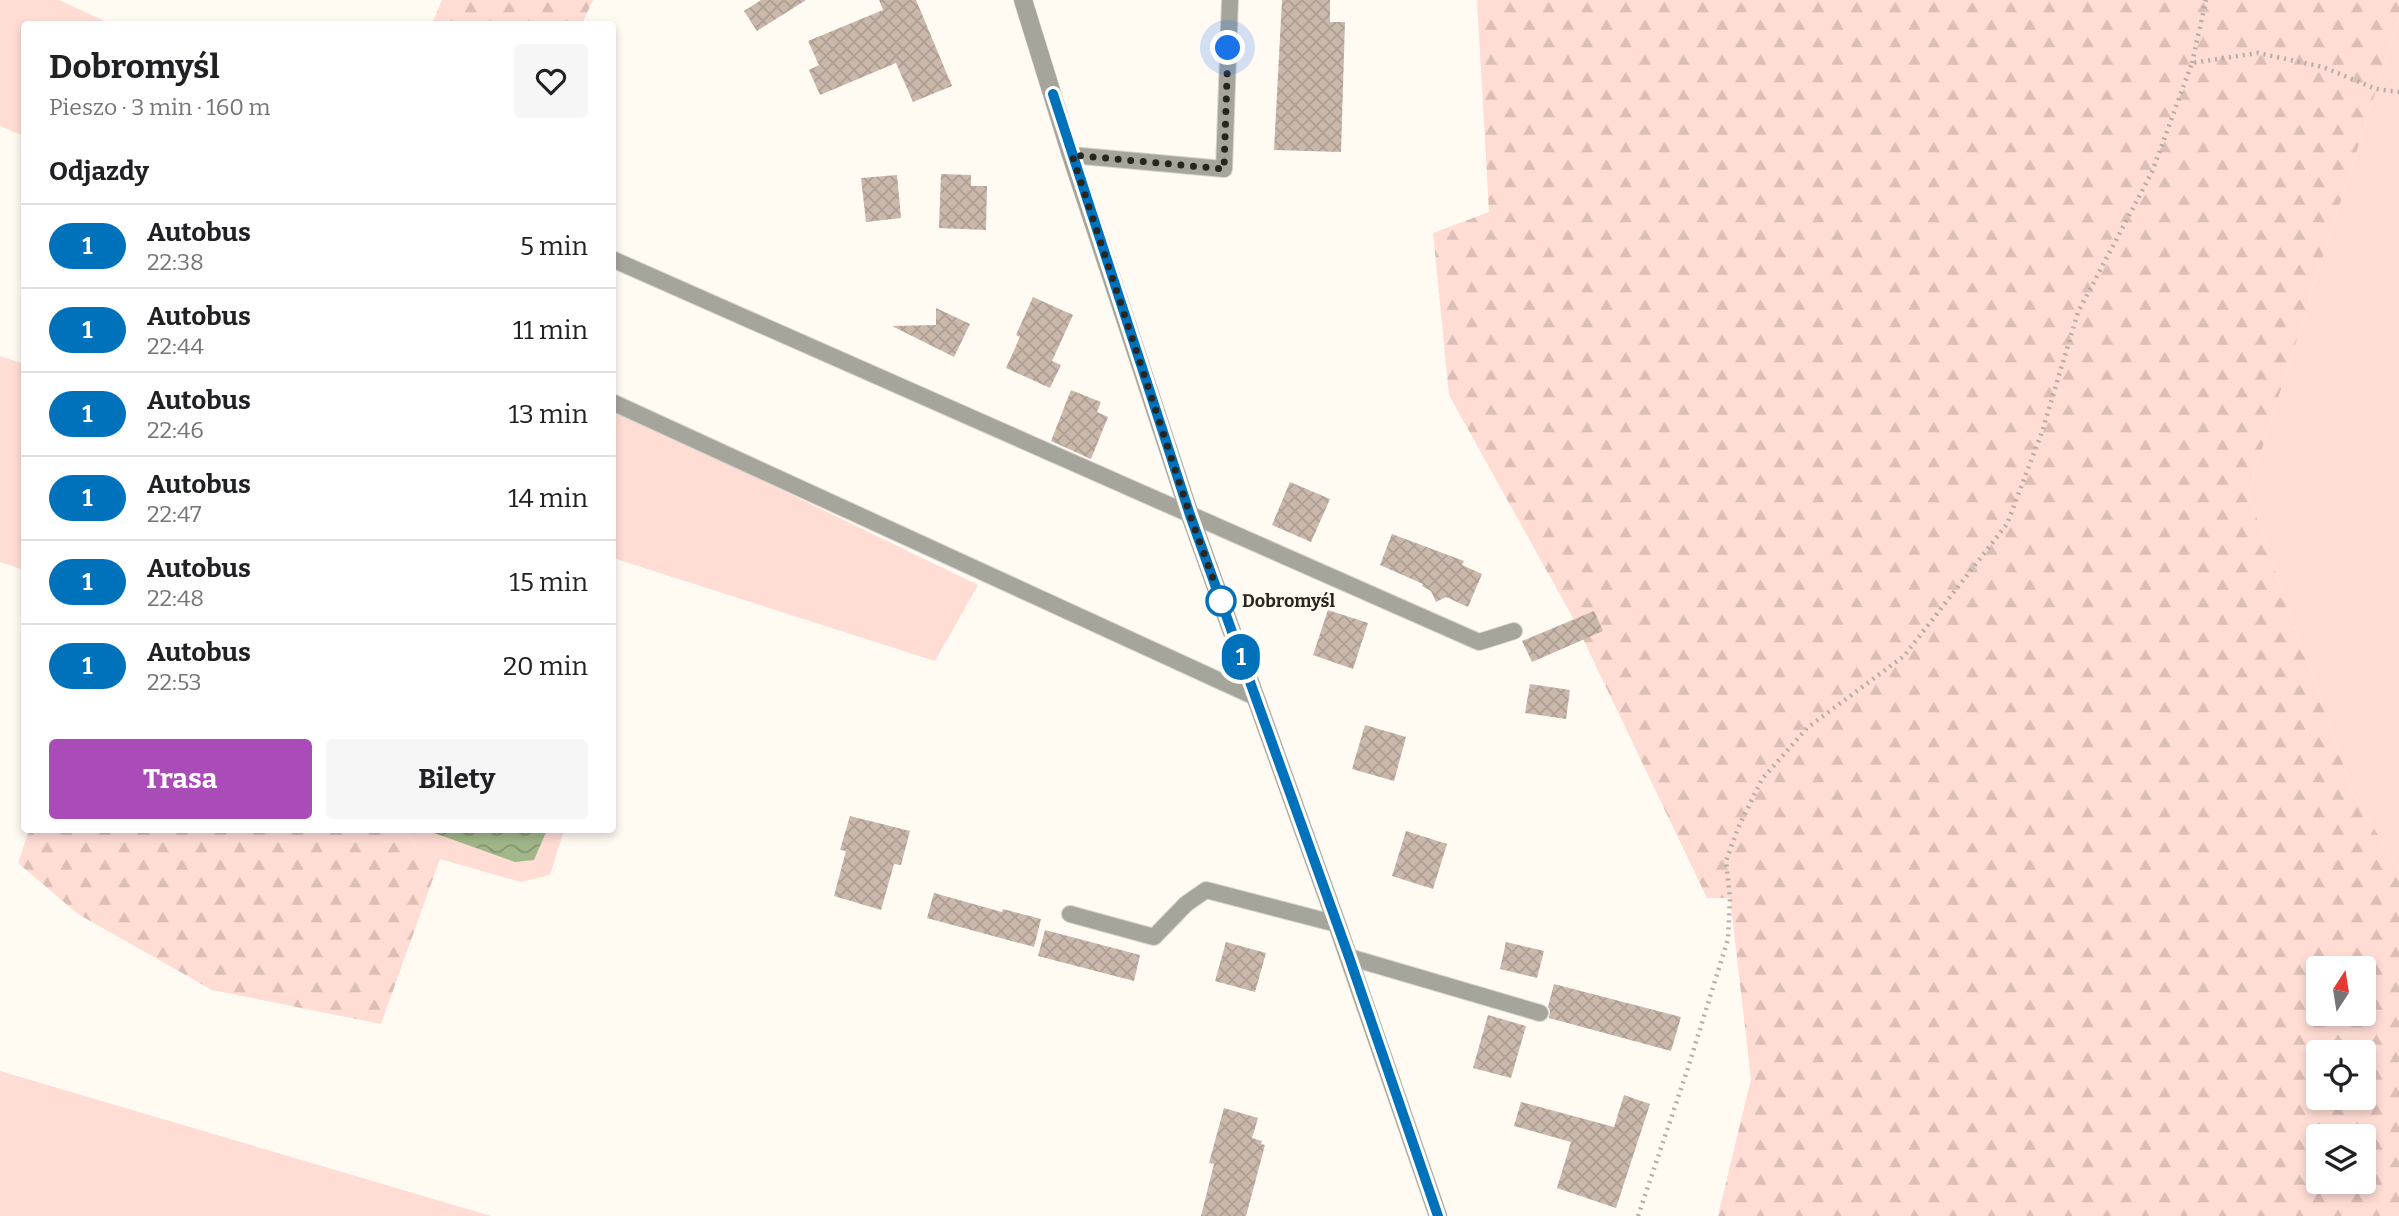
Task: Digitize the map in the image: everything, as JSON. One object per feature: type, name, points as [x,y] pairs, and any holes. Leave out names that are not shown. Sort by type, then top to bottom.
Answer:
[{"type":"street","points":[[1023,0],[1190,515],[1349,957],[1438,1216]]},
{"type":"lane","points":[[1072,155],[1224,169],[1230,0]]},
{"type":"lane","points":[[616,261],[1479,642],[1514,631]]},
{"type":"lane","points":[[616,404],[1255,697]]},
{"type":"lane","points":[[1070,914],[1154,937],[1186,904],[1206,890],[1337,924]]},
{"type":"lane","points":[[1349,957],[1540,1013]]},
{"type":"path","points":[[1638,1216],[1728,939],[1730,898],[1726,861],[1738,828],[1762,779],[1807,728],[1904,656],[2007,524],[2042,432],[2078,312],[2152,172],[2192,63],[2206,0]]},
{"type":"path","points":[[2192,63],[2258,52],[2323,67],[2376,89],[2399,92]]},
{"type":"green space","points":[[0,0],[59,0],[104,21],[21,21],[21,135],[0,126]]},
{"type":"green space","points":[[442,0],[593,0],[583,21],[433,21]]},
{"type":"green space","points":[[1477,0],[2399,0],[2399,18],[2248,493],[2354,795],[2399,870],[2399,1216],[1718,1216],[1751,1079],[1730,898],[1707,898],[1573,618],[1449,395],[1433,233],[1489,212]]},
{"type":"green space","points":[[2399,18],[2399,870],[2354,795],[2248,493]]},
{"type":"green space","points":[[0,356],[21,363],[21,569],[0,562]]},
{"type":"green space","points":[[616,410],[978,585],[935,661],[616,559]]},
{"type":"green space","points":[[28,833],[407,833],[415,847],[440,859],[381,1024],[212,990],[78,914],[18,863]]},
{"type":"green space","points":[[407,833],[563,833],[550,875],[521,882],[440,859],[415,847]]},
{"type":"green space","points":[[0,1071],[491,1216],[0,1216]]},
{"type":"water","points":[[434,833],[546,833],[534,860],[515,862]]},
{"type":"building","points":[[761,0],[806,0],[757,31],[744,11]]},
{"type":"building","points":[[879,0],[916,0],[952,86],[913,102],[896,63],[820,95],[809,70],[819,65],[808,41],[883,10]]},
{"type":"building","points":[[1282,0],[1330,0],[1330,22],[1345,22],[1341,152],[1274,150]]},
{"type":"building","points":[[941,174],[971,175],[971,186],[987,186],[986,230],[939,228]]},
{"type":"building","points":[[897,175],[901,218],[866,222],[861,178]]},
{"type":"building","points":[[1033,297],[1073,315],[1052,361],[1061,365],[1050,388],[1006,368],[1020,337],[1016,335]]},
{"type":"building","points":[[936,308],[970,324],[954,357],[892,326],[936,325]]},
{"type":"building","points":[[1071,390],[1101,402],[1097,412],[1108,417],[1091,459],[1051,441]]},
{"type":"building","points":[[1290,482],[1330,499],[1311,542],[1272,525]]},
{"type":"building","points":[[1392,534],[1464,561],[1462,565],[1482,574],[1468,607],[1446,597],[1436,602],[1431,591],[1422,586],[1423,584],[1380,565]]},
{"type":"building","points":[[1328,610],[1368,623],[1353,669],[1313,655]]},
{"type":"building","points":[[1594,611],[1603,631],[1532,662],[1522,641]]},
{"type":"building","points":[[1530,684],[1570,690],[1566,719],[1525,713]]},
{"type":"building","points":[[1365,725],[1406,737],[1394,781],[1352,769]]},
{"type":"building","points":[[850,816],[910,831],[901,865],[894,864],[881,910],[834,896],[846,851],[840,850]]},
{"type":"building","points":[[1406,831],[1447,844],[1433,889],[1392,876]]},
{"type":"building","points":[[934,893],[1002,912],[1003,909],[1041,919],[1034,947],[927,918]]},
{"type":"building","points":[[1045,930],[1140,955],[1134,981],[1038,956]]},
{"type":"building","points":[[1226,942],[1266,953],[1255,992],[1215,981]]},
{"type":"building","points":[[1506,942],[1544,951],[1537,978],[1500,969]]},
{"type":"building","points":[[1554,984],[1681,1017],[1671,1051],[1549,1018],[1548,1007]]},
{"type":"building","points":[[1488,1015],[1526,1026],[1511,1078],[1473,1068]]},
{"type":"building","points":[[1624,1095],[1650,1104],[1616,1208],[1557,1188],[1571,1142],[1514,1126],[1521,1102],[1614,1127]]},
{"type":"building","points":[[1224,1108],[1258,1118],[1252,1138],[1265,1145],[1246,1216],[1201,1216],[1214,1164],[1209,1163]]},
{"type":"bus line","name":"1","points":[[1053,94],[1190,515],[1349,957],[1438,1216]]},
{"type":"place","name":"Dobromyśl","points":[[1221,601]]},
{"type":"route","points":[[1221,601],[1190,515],[1072,155],[1224,169],[1228,48]]}]
